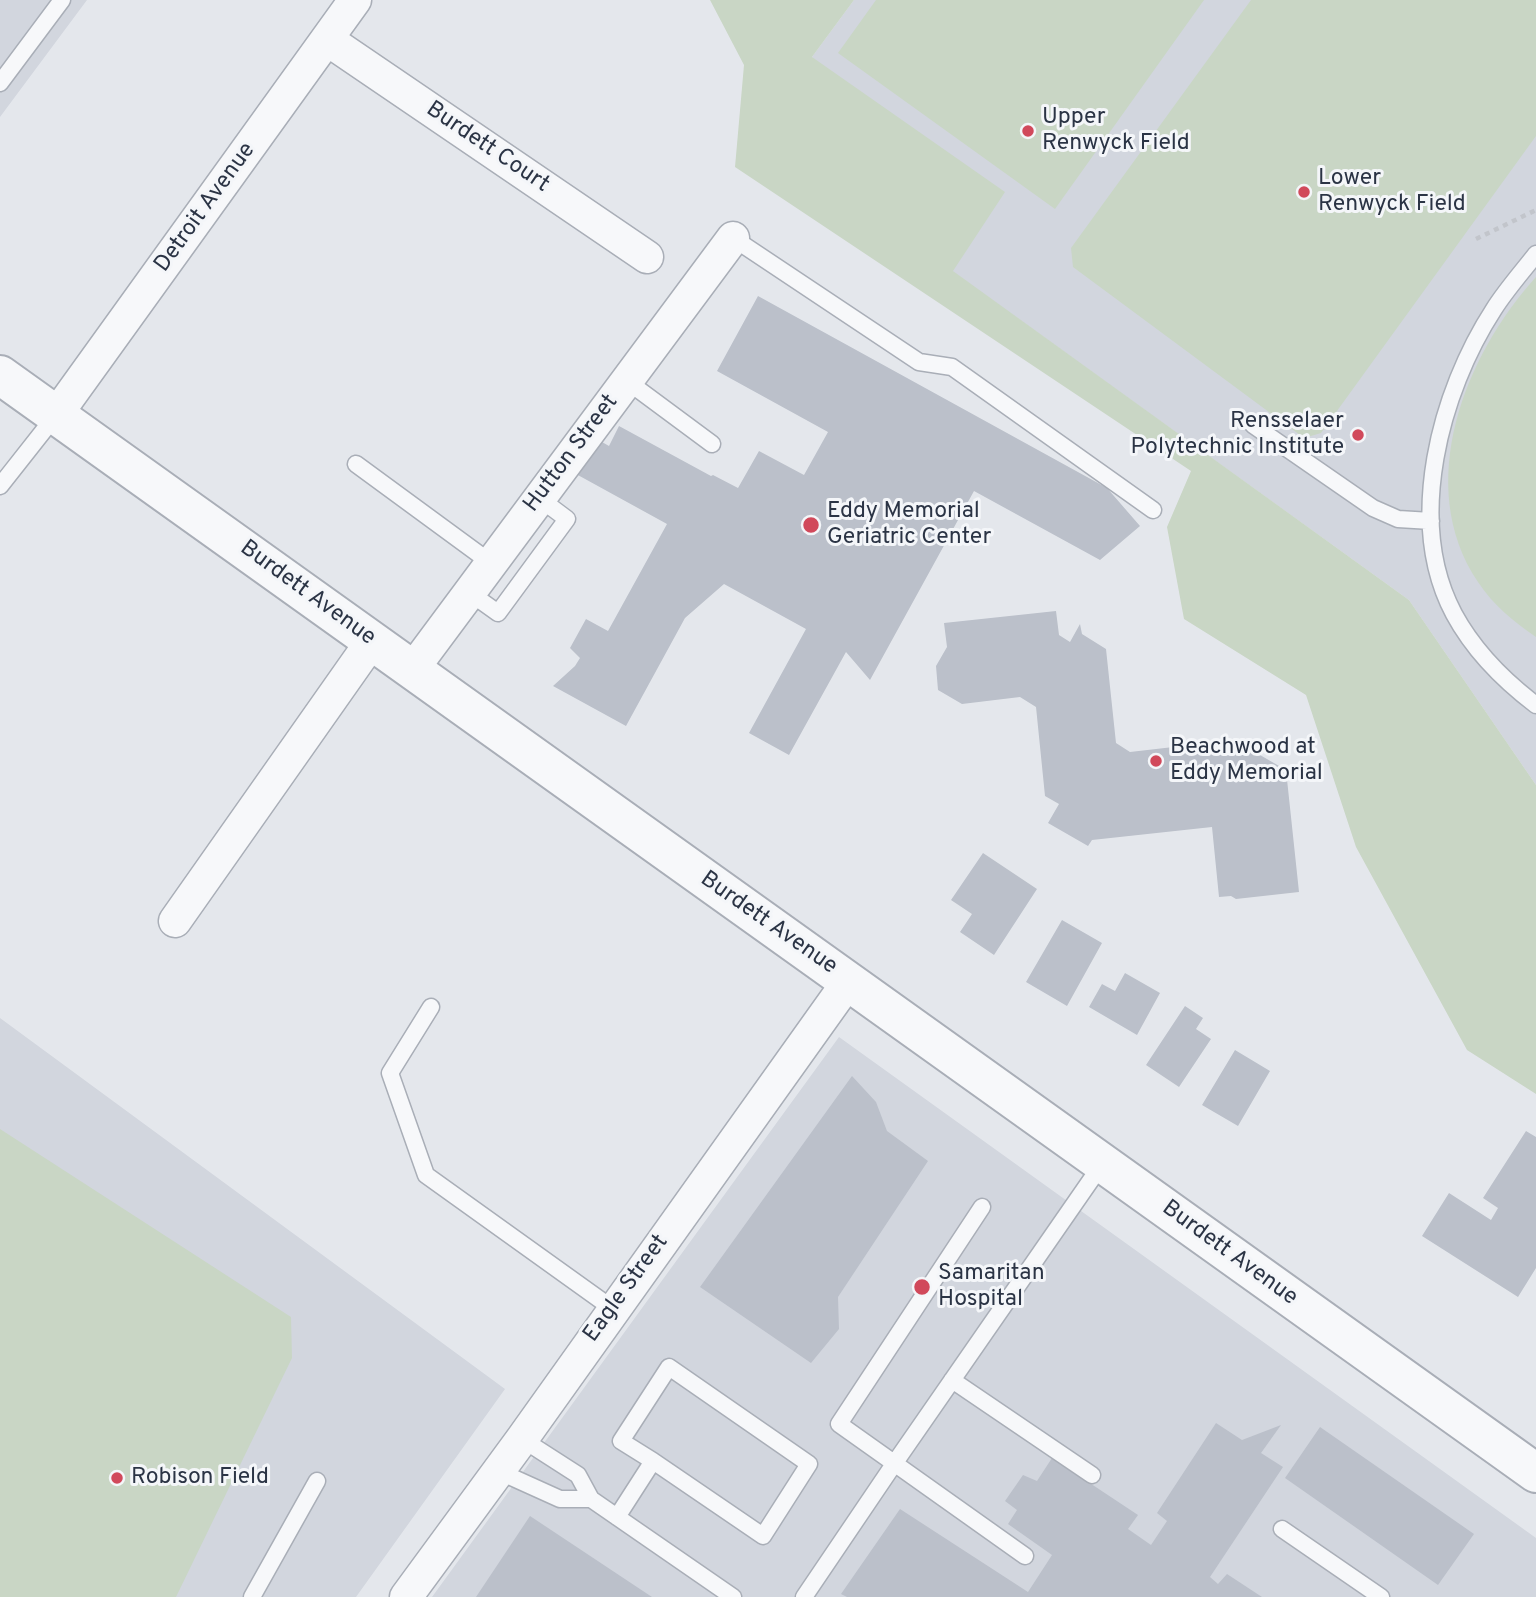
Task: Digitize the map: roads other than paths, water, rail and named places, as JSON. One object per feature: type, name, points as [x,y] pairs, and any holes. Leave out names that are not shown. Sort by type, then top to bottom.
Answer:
[{"type":"street","name":"Detroit Avenue","points":[[56,415],[355,0]]},
{"type":"street","name":"Burdett Court","points":[[328,40],[647,257]]},
{"type":"street","name":"Hutton Street","points":[[412,670],[733,238]]},
{"type":"street","name":"Burdett Avenue","points":[[0,375],[1536,1473]]},
{"type":"street","points":[[175,920],[372,641]]},
{"type":"street","name":"Eagle Street","points":[[406,1597],[848,982]]},
{"type":"lane","points":[[0,83],[62,0]]},
{"type":"lane","points":[[733,238],[919,362],[952,367],[1153,509]]},
{"type":"lane","points":[[1536,254],[1494,309],[1470,354],[1451,399],[1436,447],[1431,521],[1432,543],[1439,576],[1453,612],[1469,639],[1490,664],[1536,705]]},
{"type":"lane","points":[[627,381],[712,444]]},
{"type":"lane","points":[[0,486],[56,415]]},
{"type":"lane","points":[[1253,425],[1373,508],[1398,519],[1431,521]]},
{"type":"lane","points":[[356,464],[491,563]]},
{"type":"lane","points":[[470,593],[498,613],[567,519],[539,498]]},
{"type":"lane","points":[[431,1007],[390,1073],[426,1175],[613,1309]]},
{"type":"lane","points":[[804,1597],[1103,1163]]},
{"type":"lane","points":[[982,1207],[839,1424],[1025,1556]]},
{"type":"lane","points":[[669,1367],[809,1464],[763,1536],[653,1461],[621,1441],[669,1367]]},
{"type":"lane","points":[[952,1380],[1092,1475]]},
{"type":"lane","points":[[522,1438],[578,1475],[590,1499],[730,1596]]},
{"type":"lane","points":[[617,1517],[653,1461]]},
{"type":"lane","points":[[498,1471],[560,1499],[590,1499]]},
{"type":"lane","points":[[252,1597],[317,1480]]},
{"type":"lane","points":[[1282,1529],[1381,1597]]},
{"type":"place","name":"Upper Renwyck Field","points":[[1028,131]]},
{"type":"place","name":"Lower Renwyck Field","points":[[1304,192]]},
{"type":"place","name":"Rensselaer Polytechnic Institute","points":[[1358,435]]},
{"type":"place","name":"Eddy Memorial Geriatric Center","points":[[811,525]]},
{"type":"place","name":"Beachwood at Eddy Memorial","points":[[1156,761]]},
{"type":"place","name":"Samaritan Hospital","points":[[922,1287]]},
{"type":"place","name":"Robison Field","points":[[117,1478]]}]
